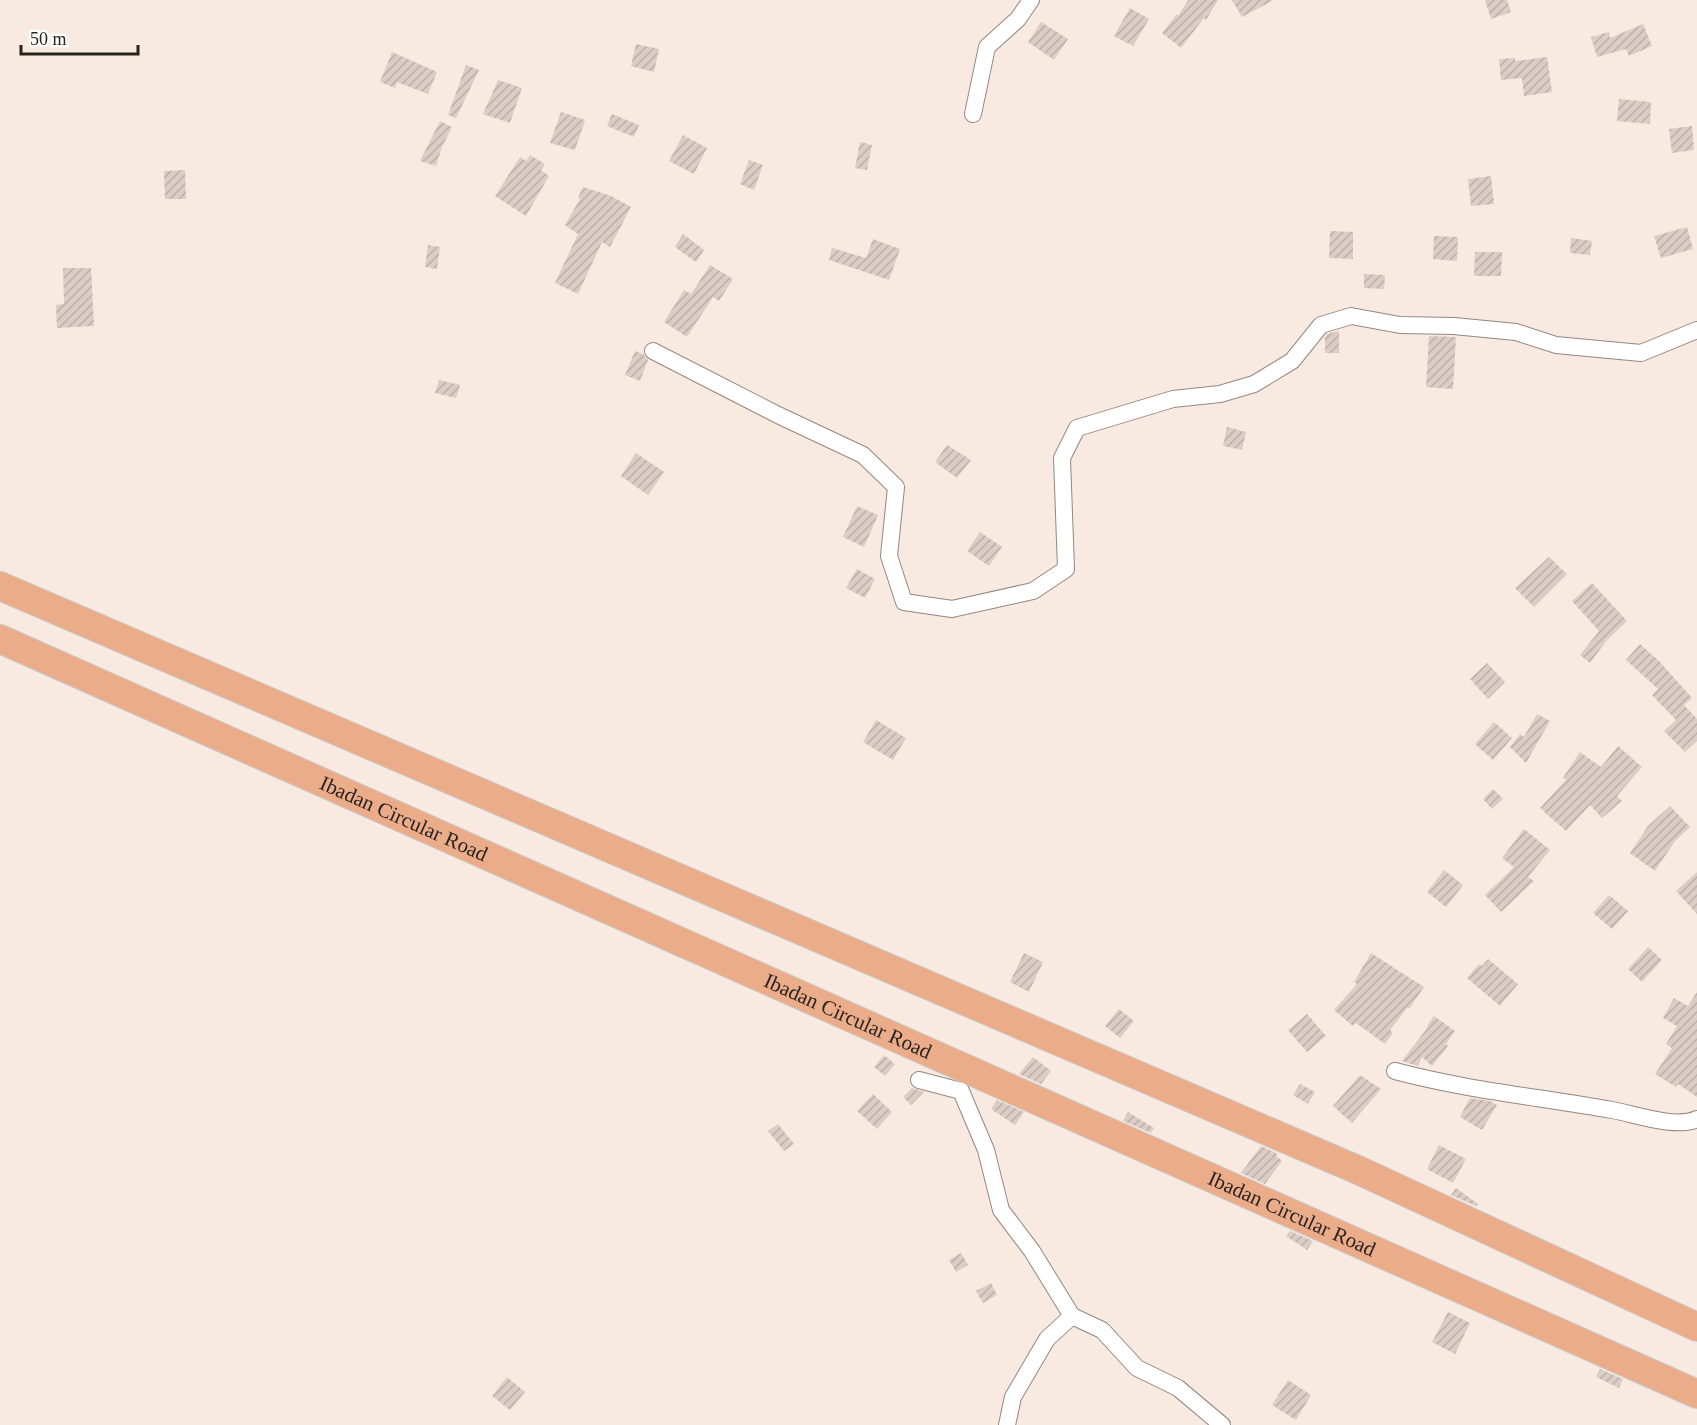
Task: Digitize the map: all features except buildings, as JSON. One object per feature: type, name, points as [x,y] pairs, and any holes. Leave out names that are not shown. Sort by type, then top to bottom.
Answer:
[{"type":"highway","points":[[0,586],[1358,1170],[1697,1326]]},
{"type":"highway","name":"Ibadan Circular Road","points":[[0,639],[1697,1394]]},
{"type":"street","points":[[973,114],[987,47],[1018,19],[1031,0]]},
{"type":"street","points":[[653,351],[778,415],[863,455],[896,487],[889,556],[904,602],[952,609],[1033,591],[1066,569],[1062,458],[1077,428],[1173,399],[1220,394],[1254,384],[1292,361],[1321,326],[1351,316],[1400,325],[1454,326],[1516,332],[1556,345],[1641,353],[1697,330]]},
{"type":"street","points":[[1395,1071],[1438,1082],[1659,1120],[1690,1123],[1697,1119]]},
{"type":"street","points":[[919,1080],[961,1091],[986,1150],[1001,1210],[1032,1251],[1072,1316],[1102,1330],[1137,1368],[1178,1388],[1222,1425]]},
{"type":"street","points":[[1007,1425],[1013,1397],[1047,1339],[1072,1316]]}]
